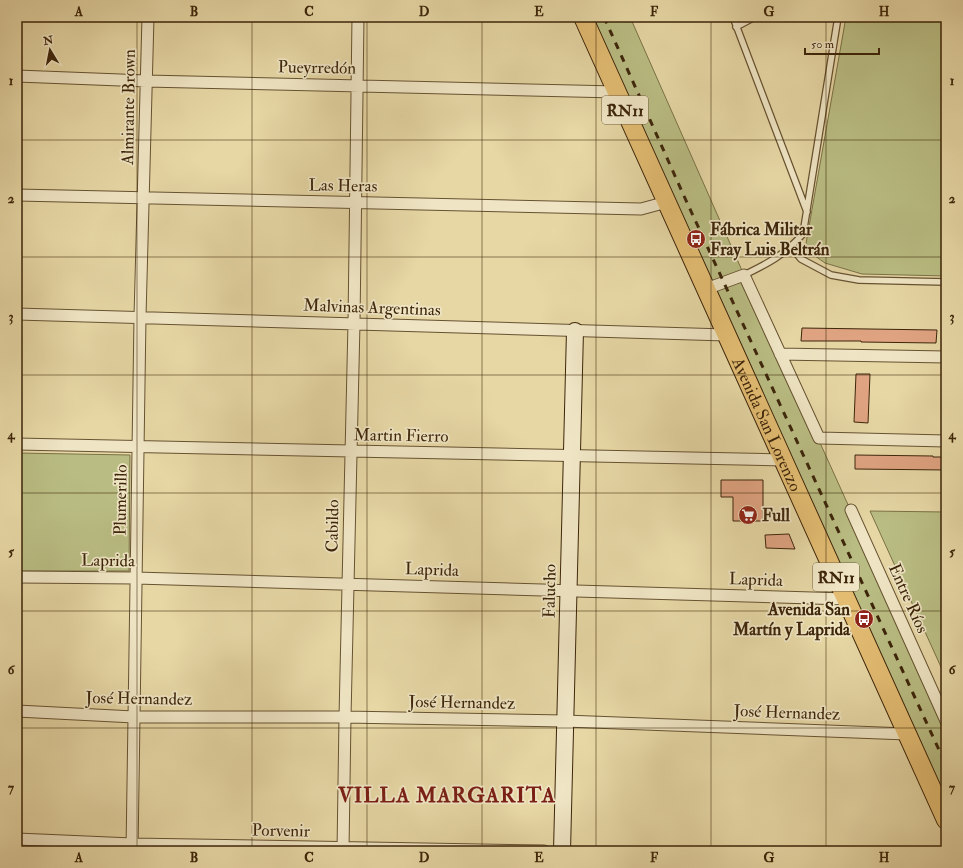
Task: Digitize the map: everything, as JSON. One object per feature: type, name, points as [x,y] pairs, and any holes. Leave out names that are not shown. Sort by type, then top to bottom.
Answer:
[{"type":"main road","name":"RN11","points":[[583,17],[726,334]]},
{"type":"main road","name":"Avenida San Lorenzo","points":[[726,334],[946,820]]},
{"type":"street","name":"Almirante Brown","points":[[143,198],[148,17]]},
{"type":"street","name":"Cabildo","points":[[343,850],[354,323],[358,17]]},
{"type":"street","name":"Pueyrredón","points":[[17,76],[146,81],[616,92]]},
{"type":"street","name":"Las Heras","points":[[17,195],[641,209],[667,202]]},
{"type":"street","name":"Plumerillo","points":[[132,848],[143,198]]},
{"type":"street","points":[[706,290],[744,275],[819,438],[946,441]]},
{"type":"street","name":"Malvinas Argentinas","points":[[17,314],[354,323],[575,331],[726,334]]},
{"type":"street","name":"Falucho","points":[[562,851],[575,331]]},
{"type":"street","points":[[780,354],[946,357]]},
{"type":"street","name":"Martin Fierro","points":[[17,444],[783,460]]},
{"type":"street","name":"Entre Ríos","points":[[852,510],[946,721]]},
{"type":"street","name":"Laprida","points":[[17,577],[136,578],[846,599]]},
{"type":"street","name":"José Hernandez","points":[[17,711],[134,717],[345,717],[565,721],[907,734]]},
{"type":"street","name":"Porvenir","points":[[17,839],[132,848],[544,851]]},
{"type":"lane","points":[[733,17],[807,212]]},
{"type":"lane","points":[[736,27],[751,19],[751,17]]},
{"type":"lane","points":[[744,275],[770,262],[791,247],[803,234],[838,17]]},
{"type":"lane","points":[[791,247],[801,259],[831,275],[859,280],[946,282]]},
{"type":"green space","points":[[583,17],[630,17],[744,275],[946,721],[946,820]]},
{"type":"green space","points":[[846,17],[946,17],[946,276],[862,274],[825,263],[805,249]]},
{"type":"green space","points":[[17,453],[130,455],[129,571],[17,571]]},
{"type":"green space","points":[[870,511],[946,512],[946,678]]},
{"type":"building","points":[[802,328],[937,330],[936,343],[861,342],[801,341]]},
{"type":"building","points":[[856,374],[870,374],[868,423],[854,422]]},
{"type":"building","points":[[855,455],[946,457],[946,470],[855,469]]},
{"type":"building","points":[[721,480],[763,480],[763,521],[733,521],[733,497],[721,497]]},
{"type":"building","points":[[789,534],[795,549],[766,548],[765,535]]},
{"type":"railway","points":[[604,17],[684,196],[946,765]]},
{"type":"place","name":"Fábrica Militar Fray Luis Beltrán","points":[[696,239]]},
{"type":"place","name":"Full","points":[[748,515]]},
{"type":"place","name":"Avenida San Martín y Laprida","points":[[864,619]]},
{"type":"district","name":"VILLA MARGARITA","points":[[447,795]]}]
